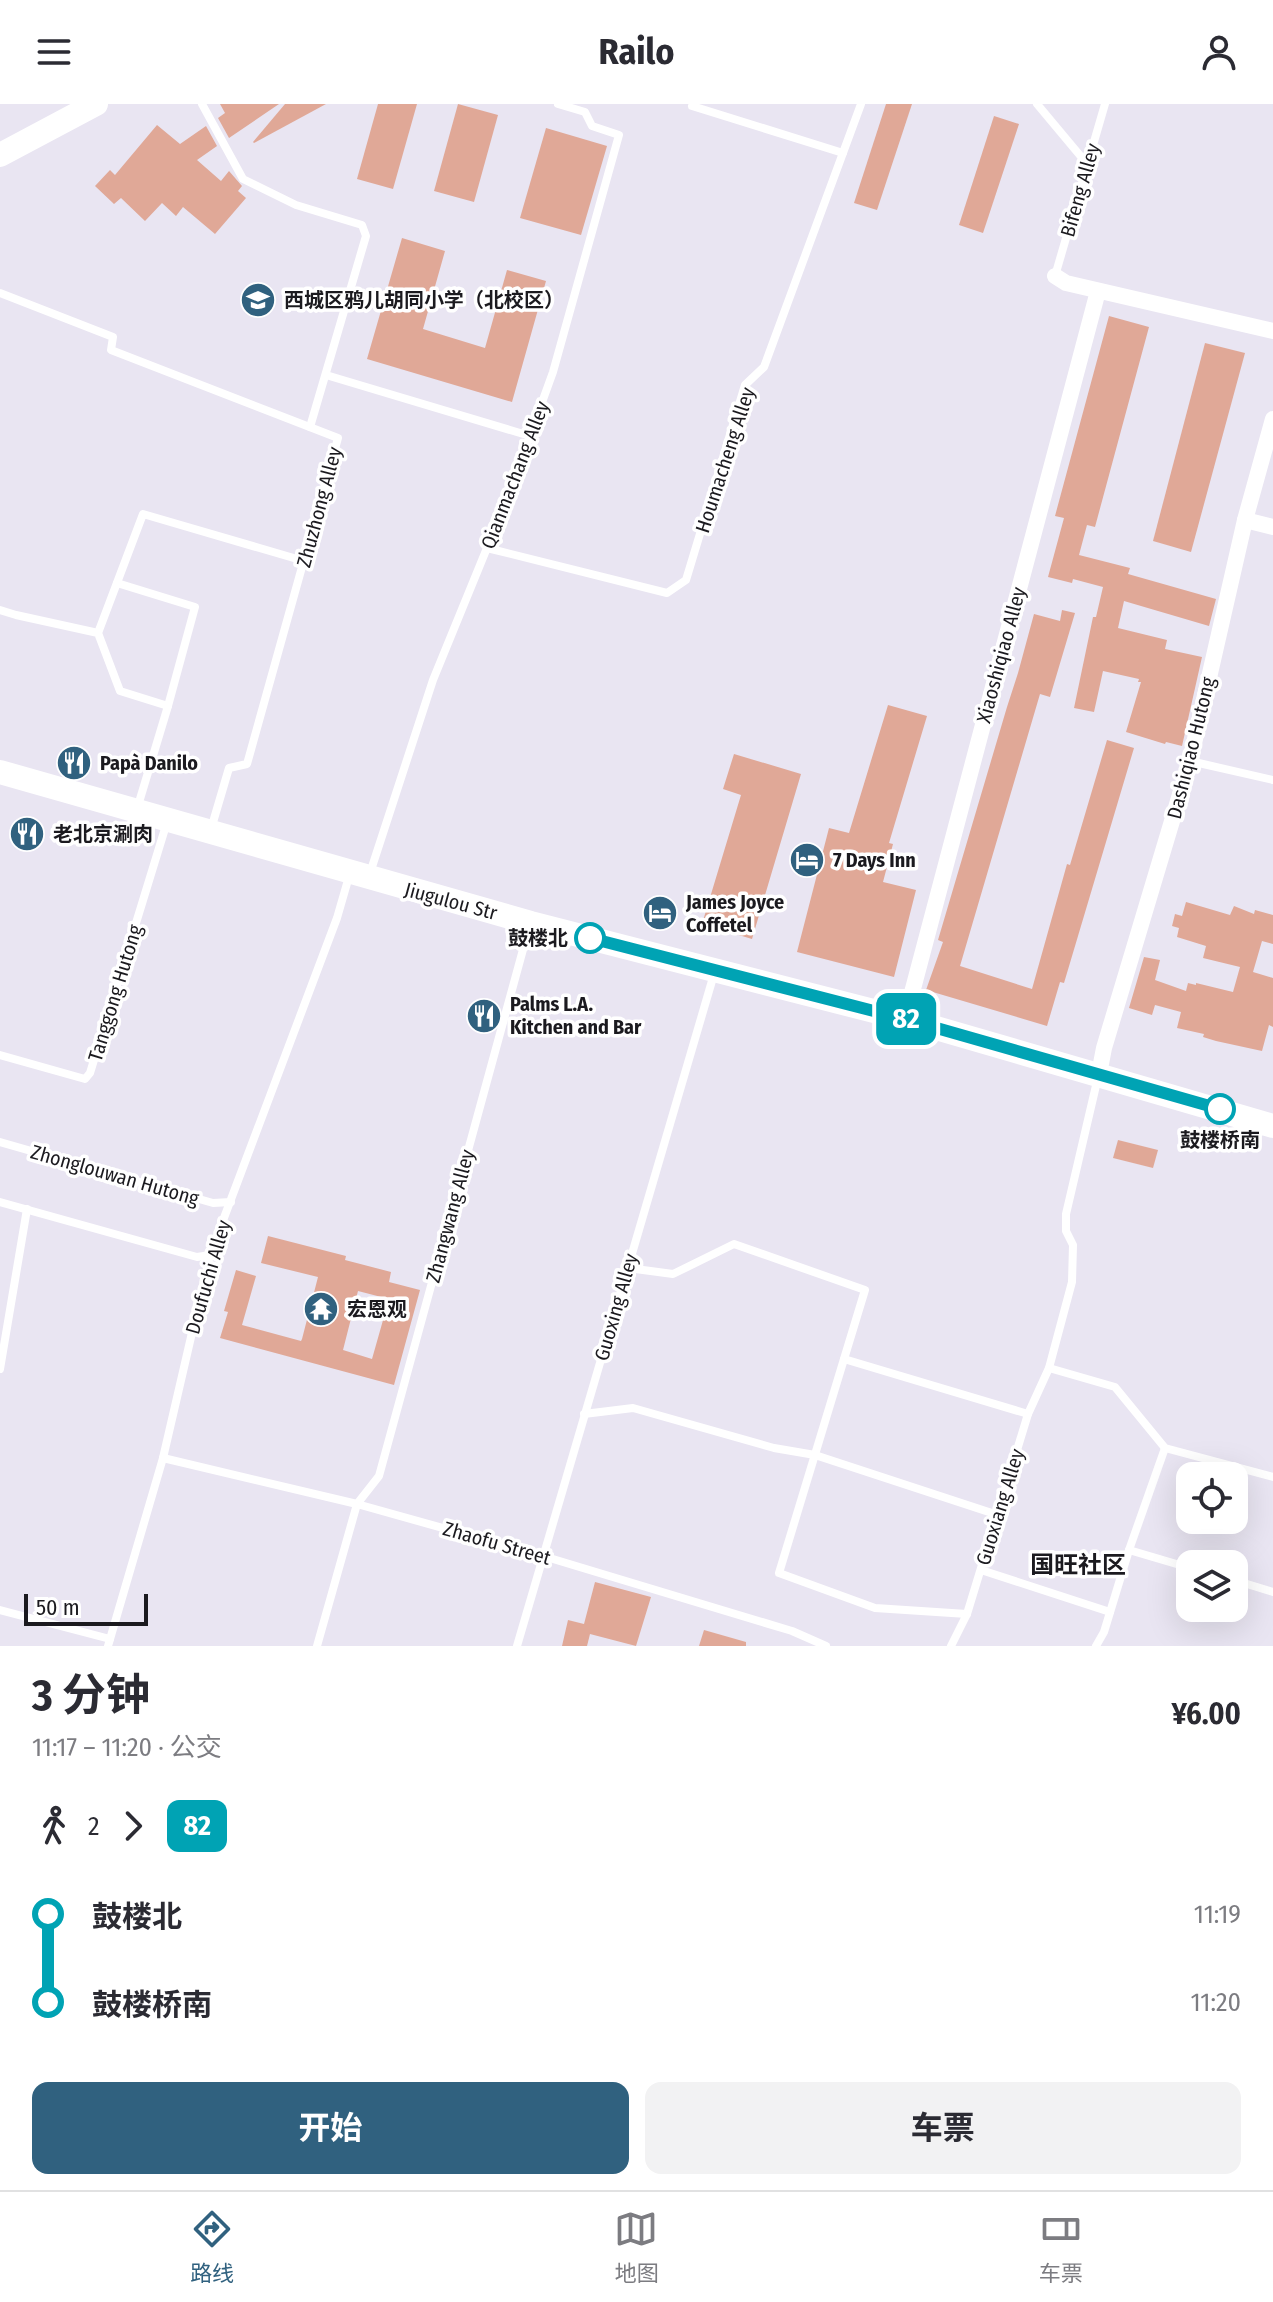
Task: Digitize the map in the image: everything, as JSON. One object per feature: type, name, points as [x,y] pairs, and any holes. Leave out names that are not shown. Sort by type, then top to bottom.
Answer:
[{"type":"main road","points":[[0,155],[96,104]]},
{"type":"main road","name":"Jiugulou Str","points":[[0,772],[531,923],[905,1019],[1273,1126]]},
{"type":"street","points":[[1055,276],[1066,283],[1273,331]]},
{"type":"street","name":"Xiaoshiqiao Alley","points":[[905,1019],[1098,291]]},
{"type":"street","name":"Dashiqiao Hutong","points":[[1099,1074],[1104,1048],[1190,761],[1245,520],[1273,419]]},
{"type":"street","points":[[1245,520],[1273,527]]},
{"type":"lane","points":[[202,104],[243,179],[296,205],[362,225],[366,236],[310,427]]},
{"type":"lane","name":"Qianmachang Alley","points":[[359,875],[553,372],[619,135],[592,126],[585,112],[558,104]]},
{"type":"lane","name":"Houmacheng Alley","points":[[487,548],[667,593],[686,580],[745,385],[764,367],[861,104]]},
{"type":"lane","points":[[1037,104],[1088,165]]},
{"type":"lane","name":"Bifeng Alley","points":[[1055,276],[1105,104]]},
{"type":"lane","points":[[692,106],[843,153]]},
{"type":"lane","name":"Zhuzhong Alley","points":[[0,293],[113,337],[111,350],[338,438],[247,764],[229,768],[210,833]]},
{"type":"lane","points":[[326,375],[530,436]]},
{"type":"lane","points":[[168,706],[120,691],[98,633],[143,514],[304,561]]},
{"type":"lane","points":[[117,583],[195,607],[136,811]]},
{"type":"lane","points":[[0,610],[98,633]]},
{"type":"lane","points":[[1190,761],[1273,780]]},
{"type":"lane","name":"Tanggong Hutong","points":[[0,1055],[85,1079],[90,1073],[167,820]]},
{"type":"lane","name":"Doufuchi Alley","points":[[109,1642],[163,1458],[210,1255],[337,918],[359,875]]},
{"type":"lane","name":"Zhangwang Alley","points":[[317,1646],[357,1504],[379,1476],[531,923]]},
{"type":"lane","name":"Guoxing Alley","points":[[517,1646],[716,969]]},
{"type":"lane","name":"Guoxiang Alley","points":[[951,1646],[967,1614],[1028,1414],[1049,1368],[1072,1282],[1073,1245],[1066,1231],[1066,1214],[1099,1074]]},
{"type":"lane","name":"Zhonglouwan Hutong","points":[[0,1142],[213,1203],[231,1202]]},
{"type":"lane","points":[[0,1202],[197,1257],[210,1255]]},
{"type":"lane","points":[[0,1369],[27,1209]]},
{"type":"lane","points":[[628,1268],[673,1274],[734,1244],[865,1290],[779,1573],[875,1608],[967,1614]]},
{"type":"lane","points":[[844,1359],[1028,1414]]},
{"type":"lane","points":[[1049,1368],[1115,1387],[1165,1448],[1273,1477]]},
{"type":"lane","points":[[584,1414],[633,1408],[774,1448],[815,1455],[998,1515]]},
{"type":"lane","points":[[1096,1646],[1104,1632],[1165,1448]]},
{"type":"lane","name":"Zhaofu Street","points":[[163,1458],[357,1504],[543,1556],[792,1631],[826,1646]]},
{"type":"lane","points":[[1129,1550],[1176,1564]]},
{"type":"lane","points":[[981,1570],[1110,1612]]},
{"type":"lane","points":[[1248,1584],[1273,1592]]},
{"type":"lane","points":[[0,1610],[109,1642]]},
{"type":"building","points":[[220,104],[279,104],[229,138],[218,118],[225,113]]},
{"type":"building","points":[[285,104],[326,104],[254,143],[253,142]]},
{"type":"building","points":[[378,104],[417,104],[393,189],[357,179]]},
{"type":"building","points":[[458,104],[498,115],[474,202],[434,191]]},
{"type":"building","points":[[886,104],[912,104],[877,210],[854,203]]},
{"type":"building","points":[[994,116],[1019,124],[983,233],[959,225]]},
{"type":"building","points":[[157,125],[180,144],[206,126],[217,146],[197,160],[221,181],[229,171],[242,186],[238,191],[246,198],[215,234],[183,207],[176,216],[162,203],[145,221],[121,198],[114,204],[95,186],[110,170],[115,175]]},
{"type":"building","points":[[546,128],[607,146],[581,235],[520,218]]},
{"type":"building","points":[[402,238],[445,251],[423,329],[485,348],[507,270],[546,281],[512,402],[367,359]]},
{"type":"building","points":[[1109,316],[1149,327],[1095,527],[1087,525],[1079,555],[1130,568],[1128,574],[1216,599],[1209,626],[1124,601],[1118,628],[1167,640],[1165,649],[1202,657],[1182,746],[1126,732],[1141,682],[1138,682],[1139,679],[1103,671],[1094,712],[1074,708],[1093,617],[1096,617],[1103,587],[1073,579],[1072,583],[1048,577],[1064,518],[1055,516]]},
{"type":"building","points":[[1205,343],[1245,353],[1191,552],[1153,541]]},
{"type":"building","points":[[1062,610],[1075,613],[1050,697],[1040,694],[960,966],[1032,989],[1067,864],[1070,865],[1107,740],[1134,748],[1064,983],[1060,982],[1047,1026],[926,990],[943,942],[938,940],[1034,614],[1060,621]]},
{"type":"building","points":[[888,705],[927,716],[889,843],[893,844],[883,882],[916,890],[894,977],[797,952],[829,828],[849,833]]},
{"type":"building","points":[[734,754],[801,774],[752,939],[702,924],[741,795],[723,789]]},
{"type":"building","points":[[1186,902],[1230,915],[1234,906],[1254,914],[1255,910],[1273,915],[1273,944],[1262,941],[1253,972],[1273,978],[1273,1027],[1269,1025],[1262,1051],[1177,1028],[1181,1012],[1155,1005],[1152,1015],[1129,1008],[1144,957],[1160,960],[1155,980],[1186,991],[1188,983],[1196,983],[1233,992],[1240,967],[1203,958],[1206,946],[1177,937],[1179,928],[1172,926],[1175,914],[1182,916]]},
{"type":"building","points":[[1118,1140],[1158,1150],[1153,1168],[1113,1158]]},
{"type":"building","name":"宏恩观","points":[[268,1236],[346,1256],[345,1260],[391,1272],[389,1282],[420,1290],[394,1385],[220,1338],[236,1270],[256,1276],[242,1325],[301,1341],[318,1277],[261,1263]],"holes":[[[358,1291],[389,1299],[372,1359],[343,1350]]]},
{"type":"building","points":[[595,1582],[651,1597],[636,1646],[590,1634],[587,1646],[562,1646],[568,1620],[584,1624]]},
{"type":"building","points":[[704,1630],[746,1642],[746,1646],[699,1646]]},
{"type":"bus line","name":"82","points":[[590,938],[905,1019],[1220,1109]]},
{"type":"place","name":"西城区鸦儿胡同小学（北校区）","points":[[258,300]]},
{"type":"place","name":"Papà Danilo","points":[[74,763]]},
{"type":"place","name":"老北京涮肉","points":[[27,834]]},
{"type":"place","name":"7 Days Inn","points":[[807,860]]},
{"type":"place","name":"James Joyce Coffetel","points":[[660,913]]},
{"type":"place","name":"鼓楼北","points":[[590,938]]},
{"type":"place","name":"Palms L.A. Kitchen and Bar","points":[[484,1016]]},
{"type":"place","name":"鼓楼桥南","points":[[1220,1109]]},
{"type":"place","name":"宏恩观","points":[[321,1309]]},
{"type":"district","name":"国旺社区","points":[[1078,1565]]}]
